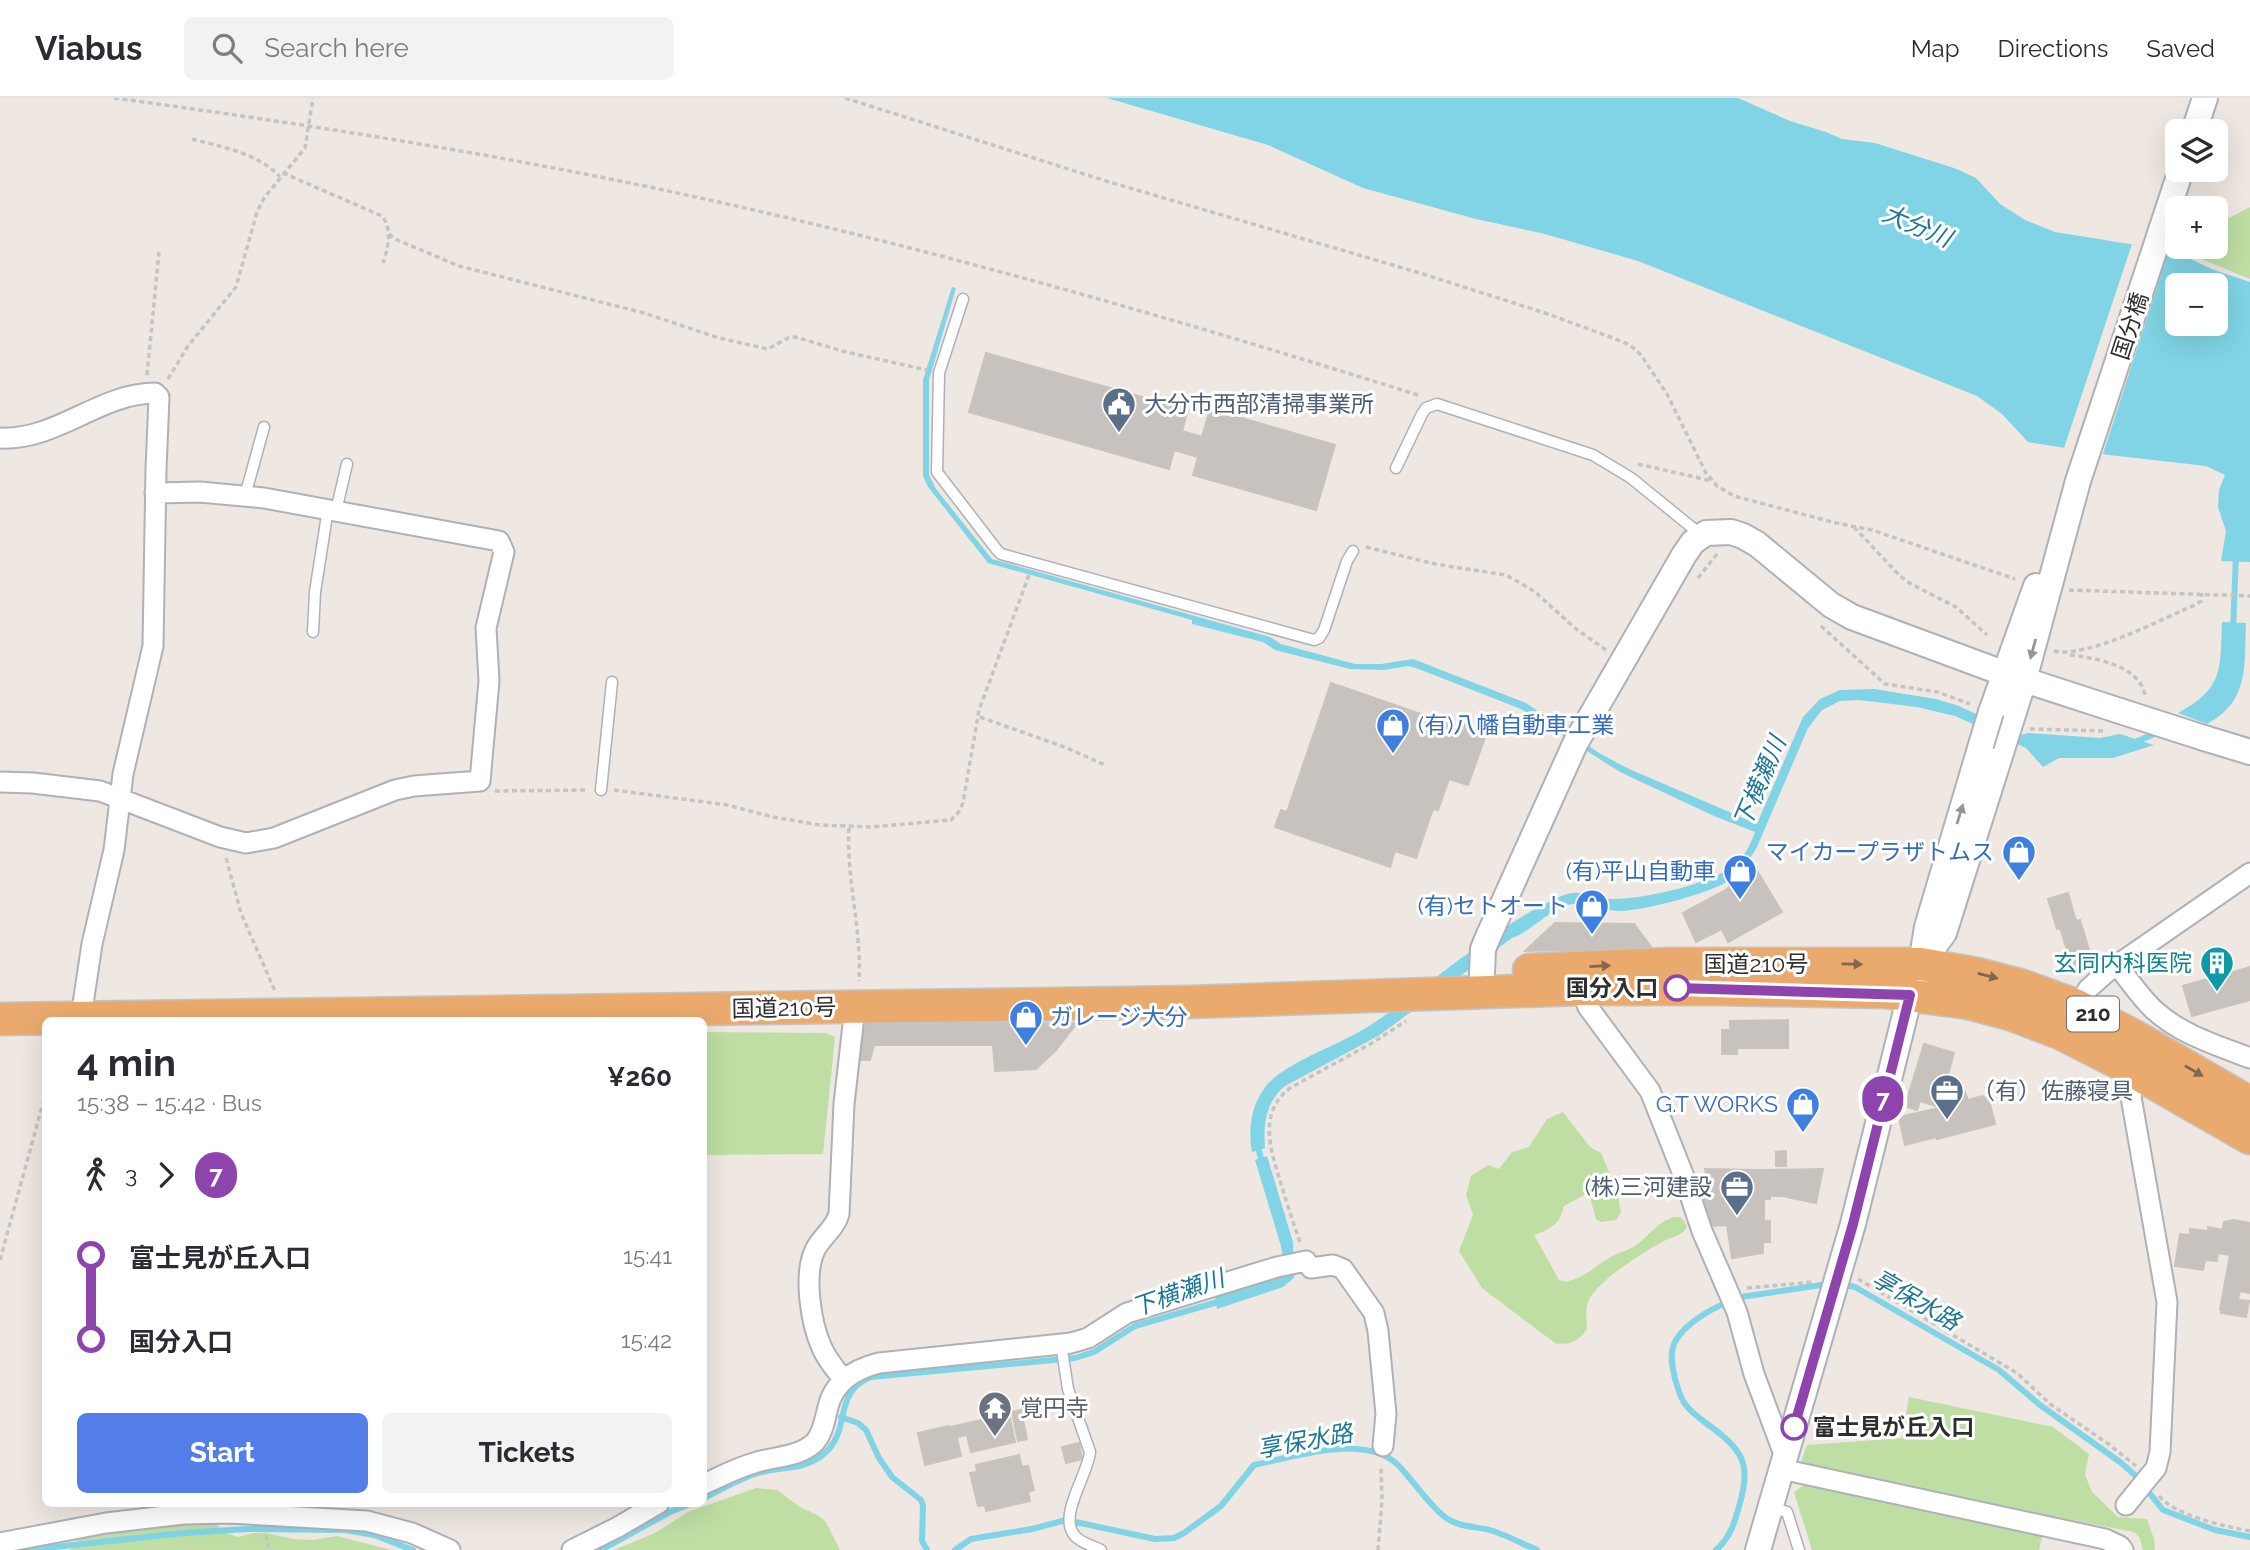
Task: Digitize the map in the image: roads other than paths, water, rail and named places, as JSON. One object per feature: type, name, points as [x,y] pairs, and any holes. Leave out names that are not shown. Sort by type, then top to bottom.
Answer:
[{"type":"highway","name":"国道210号","points":[[1190,1002],[1482,973],[1669,964],[1921,964],[2023,986],[2078,1007],[2250,1103]]},
{"type":"highway","name":"国道210号","points":[[82,1017],[1190,1002],[1581,989],[1717,989],[1910,995],[1969,1003],[2010,1014],[2060,1033],[2136,1072],[2250,1138]]},
{"type":"highway","name":"国道210号","points":[[0,1019],[42,1018]]},
{"type":"street","points":[[2198,119],[2205,98]]},
{"type":"street","name":"国分橋","points":[[1758,1550],[1853,1224],[1910,995],[1921,964],[1927,927],[1990,750],[2041,584],[2177,182]]},
{"type":"street","points":[[0,438],[48,429],[110,402],[152,394],[160,404],[155,494],[153,646],[119,799],[114,850],[92,943],[82,1017]]},
{"type":"street","points":[[0,782],[33,783],[106,792],[225,838],[246,843],[265,841],[395,790],[480,781],[489,681],[486,628],[504,552],[499,541],[245,496],[200,492],[155,494]]},
{"type":"street","points":[[1482,973],[1483,950],[1488,937],[1575,744],[1690,546],[1711,542],[1717,531],[1731,532],[1757,544],[1831,605],[1852,617],[2014,677],[2116,720],[2204,738],[2250,752]]},
{"type":"street","points":[[2078,1007],[2088,989],[2117,965],[2250,873]]},
{"type":"street","points":[[2117,965],[2152,1007],[2172,1023],[2192,1035],[2250,1058]]},
{"type":"street","points":[[1581,989],[1588,1007],[1650,1091],[1702,1231],[1733,1296],[1754,1374],[1783,1463],[2105,1539],[2123,1550]]},
{"type":"street","points":[[844,1380],[821,1346],[815,1326],[809,1278],[814,1252],[822,1238],[836,1224],[839,1214],[844,1104],[855,1007]]},
{"type":"street","points":[[2126,1505],[2156,1468],[2162,1436],[2167,1302],[2131,1097],[2136,1072]]},
{"type":"street","points":[[707,1483],[750,1464],[792,1455],[809,1447],[824,1426],[831,1396],[844,1380],[859,1370],[879,1363],[1062,1344],[1088,1338],[1127,1313],[1301,1261],[1311,1268],[1333,1265],[1343,1269],[1374,1313],[1385,1402],[1383,1446]]},
{"type":"street","points":[[572,1550],[652,1507]]},
{"type":"street","points":[[0,1543],[62,1540],[184,1514],[245,1514],[367,1521],[412,1533],[450,1550]]},
{"type":"lane","points":[[963,299],[939,373],[937,472],[996,551],[1314,640],[1319,638],[1324,630],[1347,561],[1353,551]]},
{"type":"lane","points":[[1396,468],[1422,414],[1426,408],[1437,404],[1593,455],[1615,466],[1711,542]]},
{"type":"lane","points":[[245,496],[264,427]]},
{"type":"lane","points":[[313,632],[315,592],[332,510],[347,464]]},
{"type":"lane","points":[[601,790],[612,682]]},
{"type":"lane","points":[[1062,1344],[1069,1389],[1090,1452],[1089,1463],[1069,1512],[1072,1533],[1082,1542],[1101,1550]]},
{"type":"lane","points":[[1770,1507],[1787,1512],[1799,1550]]},
{"type":"water","name":"大分川","points":[[1107,98],[1738,98],[1790,121],[1842,139],[1875,143],[1954,168],[1976,178],[2000,204],[2025,220],[2055,232],[2165,250],[2165,259],[2190,259],[2223,273],[2165,273],[2165,336],[2228,336],[2228,275],[2250,282],[2250,562],[2221,561],[2226,531],[2218,507],[2219,490],[2225,475],[2206,466],[2028,442],[2002,414],[1977,396],[1638,261],[1545,234],[1476,219],[1363,188],[1268,145]]},
{"type":"water","points":[[952,287],[956,288],[929,380],[929,475],[936,489],[992,559],[1270,637],[1281,644],[1355,664],[1381,664],[1413,659],[1526,703],[1599,753],[1627,768],[1757,824],[1803,717],[1820,699],[1840,690],[1874,689],[1936,699],[1959,706],[2021,735],[2028,733],[2100,738],[2120,734],[2154,745],[2113,758],[2059,758],[2043,767],[2026,748],[1955,716],[1917,707],[1859,700],[1840,701],[1822,710],[1808,728],[1757,847],[1743,867],[1725,883],[1674,901],[1644,908],[1621,911],[1574,904],[1560,908],[1512,938],[1378,1036],[1285,1086],[1274,1099],[1267,1114],[1265,1148],[1252,1152],[1250,1135],[1254,1109],[1261,1093],[1274,1078],[1376,1022],[1502,929],[1570,893],[1604,899],[1623,899],[1657,894],[1711,878],[1739,861],[1755,832],[1620,772],[1521,709],[1416,668],[1408,666],[1384,670],[1350,669],[1275,650],[1263,642],[1192,624],[1192,620],[988,563],[928,487],[923,476],[923,380]]},
{"type":"water","points":[[2222,622],[2246,623],[2242,681],[2231,704],[2207,724],[2178,713],[2193,704],[2212,686],[2221,653]]},
{"type":"water","points":[[1267,1156],[1293,1242],[1294,1278],[1283,1287],[1217,1309],[1215,1296],[1277,1276],[1283,1258],[1255,1160]]},
{"type":"waterway","points":[[2233,629],[2236,556]]},
{"type":"waterway","points":[[2133,743],[2159,732]]},
{"type":"waterway","name":"下横瀬川","points":[[1257,1143],[1263,1166]]},
{"type":"waterway","name":"享保水路","points":[[1716,1550],[1729,1534],[1734,1522],[1743,1490],[1744,1470],[1733,1445],[1695,1415],[1683,1401],[1673,1371],[1673,1347],[1683,1330],[1732,1300],[1828,1284]]},
{"type":"waterway","name":"享保水路","points":[[1842,1284],[1855,1287],[1999,1370],[2040,1405],[2120,1462],[2136,1476],[2163,1510],[2215,1530],[2250,1537]]},
{"type":"waterway","name":"下横瀬川","points":[[707,1496],[751,1475],[795,1467],[821,1456],[835,1440],[852,1391],[859,1383],[871,1377],[1075,1358],[1094,1352],[1135,1326],[1221,1301]]},
{"type":"waterway","name":"享保水路","points":[[841,1417],[858,1423],[866,1430],[879,1458],[892,1477],[921,1500],[922,1541],[927,1550]]},
{"type":"waterway","name":"享保水路","points":[[955,1550],[971,1539],[1032,1529],[1066,1520],[1155,1539],[1174,1538],[1221,1506],[1254,1465],[1309,1453],[1350,1449],[1368,1450],[1385,1456],[1399,1466],[1446,1518],[1463,1525],[1493,1531],[1537,1550]]},
{"type":"waterway","name":"享保水路","points":[[601,1550],[682,1507]]},
{"type":"waterway","name":"享保水路","points":[[27,1550],[247,1529],[345,1530],[374,1535],[413,1550]]},
{"type":"place","name":"大分市西部清掃事業所","points":[[1119,434]]},
{"type":"place","name":"(有)八幡自動車工業","points":[[1393,755]]},
{"type":"place","name":"マイカープラザトムス","points":[[2019,882]]},
{"type":"place","name":"(有)平山自動車","points":[[1740,901]]},
{"type":"place","name":"(有)セトオート","points":[[1592,936]]},
{"type":"place","name":"国分入口","points":[[1677,988]]},
{"type":"place","name":"玄同内科医院","points":[[2217,993]]},
{"type":"place","name":"ガレージ大分","points":[[1026,1047]]},
{"type":"place","name":"（有）佐藤寝具","points":[[1947,1121]]},
{"type":"place","name":"G.T WORKS","points":[[1803,1134]]},
{"type":"place","name":"(株)三河建設","points":[[1737,1217]]},
{"type":"place","name":"富士見が丘入口","points":[[1794,1427]]},
{"type":"place","name":"覚円寺","points":[[995,1438]]}]
